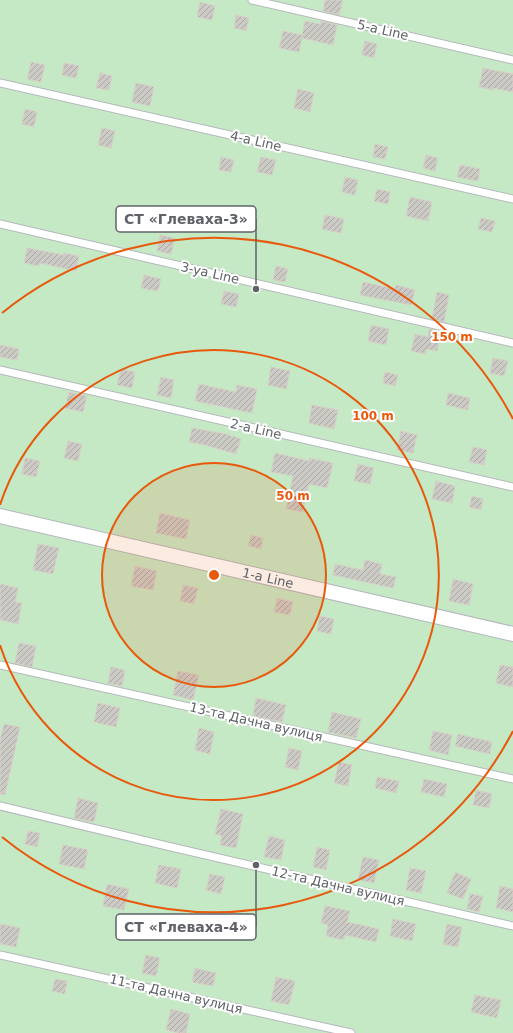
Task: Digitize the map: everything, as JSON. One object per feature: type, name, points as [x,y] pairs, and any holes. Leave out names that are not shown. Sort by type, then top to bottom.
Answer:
[{"type":"street","name":"1-a Line","points":[[0,516],[513,634]]},
{"type":"lane","name":"5-a Line","points":[[252,0],[513,60]]},
{"type":"lane","name":"4-a Line","points":[[0,83],[513,199]]},
{"type":"lane","name":"3-ya Line","points":[[0,224],[513,343]]},
{"type":"lane","name":"2-a Line","points":[[0,370],[513,487]]},
{"type":"lane","name":"13-та Дачна вулиця","points":[[0,665],[513,779]]},
{"type":"lane","name":"12-та Дачна вулиця","points":[[0,806],[513,926]]},
{"type":"lane","name":"11-та Дачна вулиця","points":[[0,955],[351,1033]]},
{"type":"green space","points":[[0,0],[513,0],[513,1033],[0,1033]]},
{"type":"building","points":[[325,0],[343,0],[339,15],[323,11]]},
{"type":"building","points":[[200,2],[215,6],[212,20],[197,17]]},
{"type":"building","points":[[236,15],[249,18],[246,31],[234,28]]},
{"type":"building","points":[[305,21],[320,24],[321,21],[337,25],[333,45],[302,38],[299,52],[279,48],[283,31],[302,35]]},
{"type":"building","points":[[365,41],[377,44],[374,58],[362,55]]},
{"type":"building","points":[[31,62],[45,65],[41,82],[27,79]]},
{"type":"building","points":[[64,63],[79,66],[76,78],[62,75]]},
{"type":"building","points":[[483,68],[513,74],[513,92],[479,87]]},
{"type":"building","points":[[100,73],[112,76],[109,90],[96,88]]},
{"type":"building","points":[[136,83],[154,87],[150,106],[132,102]]},
{"type":"building","points":[[298,89],[314,93],[310,112],[294,108]]},
{"type":"building","points":[[25,109],[37,112],[34,127],[22,124]]},
{"type":"building","points":[[102,128],[115,131],[111,148],[98,145]]},
{"type":"building","points":[[375,144],[388,147],[385,159],[373,157]]},
{"type":"building","points":[[426,155],[438,158],[435,171],[423,168]]},
{"type":"building","points":[[221,157],[234,160],[231,172],[219,170]]},
{"type":"building","points":[[261,157],[276,160],[272,175],[257,172]]},
{"type":"building","points":[[460,165],[480,169],[478,181],[457,177]]},
{"type":"building","points":[[345,177],[358,180],[355,195],[342,192]]},
{"type":"building","points":[[377,189],[390,192],[388,204],[374,201]]},
{"type":"building","points":[[410,197],[432,202],[428,221],[406,216]]},
{"type":"building","points":[[325,215],[344,219],[341,233],[322,229]]},
{"type":"building","points":[[481,218],[495,221],[492,232],[478,229]]},
{"type":"building","points":[[160,235],[175,238],[171,254],[157,251]]},
{"type":"building","points":[[27,248],[64,255],[64,253],[79,256],[76,271],[40,263],[39,266],[24,263]]},
{"type":"building","points":[[276,266],[288,269],[285,282],[273,280]]},
{"type":"building","points":[[144,275],[161,279],[158,291],[141,288]]},
{"type":"building","points":[[363,282],[395,289],[396,285],[415,290],[411,305],[360,295]]},
{"type":"building","points":[[224,291],[239,294],[236,307],[221,304]]},
{"type":"building","points":[[437,292],[449,295],[444,322],[432,319]]},
{"type":"building","points":[[371,325],[389,329],[386,345],[368,341]]},
{"type":"building","points":[[429,329],[442,332],[437,351],[426,349],[426,354],[411,351],[415,334],[428,337]]},
{"type":"building","points":[[0,345],[19,349],[17,360],[0,357]]},
{"type":"building","points":[[493,358],[508,361],[504,376],[490,373]]},
{"type":"building","points":[[271,367],[290,371],[286,389],[268,385]]},
{"type":"building","points":[[121,369],[135,372],[132,388],[117,385]]},
{"type":"building","points":[[385,372],[398,375],[395,386],[383,383]]},
{"type":"building","points":[[161,377],[174,380],[171,398],[157,395]]},
{"type":"building","points":[[199,384],[236,392],[237,385],[257,389],[252,413],[195,401]]},
{"type":"building","points":[[69,392],[87,396],[83,412],[65,408]]},
{"type":"building","points":[[448,393],[470,398],[468,410],[446,405]]},
{"type":"building","points":[[312,405],[338,410],[334,429],[309,423]]},
{"type":"building","points":[[192,428],[226,434],[241,439],[236,454],[189,442]]},
{"type":"building","points":[[401,431],[417,435],[413,453],[397,450]]},
{"type":"building","points":[[68,441],[82,444],[78,461],[64,458]]},
{"type":"building","points":[[473,447],[487,450],[484,465],[469,462]]},
{"type":"building","points":[[275,453],[309,461],[309,458],[333,463],[327,488],[309,484],[303,512],[286,509],[293,476],[271,472]]},
{"type":"building","points":[[25,458],[40,461],[36,477],[22,474]]},
{"type":"building","points":[[358,464],[374,468],[370,484],[354,481]]},
{"type":"building","points":[[436,481],[455,486],[452,503],[432,499]]},
{"type":"building","points":[[472,496],[483,499],[481,510],[469,507]]},
{"type":"building","points":[[160,513],[190,520],[186,539],[156,533]]},
{"type":"building","points":[[251,535],[263,538],[261,549],[248,546]]},
{"type":"building","points":[[38,544],[59,548],[53,574],[33,570]]},
{"type":"building","points":[[365,560],[382,564],[380,574],[396,577],[393,588],[333,575],[335,564],[363,570]]},
{"type":"building","points":[[135,566],[157,571],[153,590],[131,586]]},
{"type":"building","points":[[453,579],[473,584],[469,605],[449,601]]},
{"type":"building","points":[[0,584],[18,588],[15,602],[22,603],[18,624],[0,620]]},
{"type":"building","points":[[183,585],[198,588],[194,604],[180,601]]},
{"type":"building","points":[[277,598],[293,602],[290,615],[274,612]]},
{"type":"building","points":[[320,616],[334,619],[331,634],[317,631]]},
{"type":"building","points":[[19,643],[36,646],[32,667],[15,663]]},
{"type":"building","points":[[500,665],[513,667],[513,687],[496,683]]},
{"type":"building","points":[[111,667],[125,670],[122,686],[108,683]]},
{"type":"building","points":[[178,671],[199,675],[193,700],[173,695]]},
{"type":"building","points":[[256,698],[286,705],[282,722],[253,716]]},
{"type":"building","points":[[98,703],[120,708],[116,727],[94,722]]},
{"type":"building","points":[[332,712],[361,719],[356,738],[328,732]]},
{"type":"building","points":[[4,724],[20,727],[5,795],[0,794],[0,740]]},
{"type":"building","points":[[199,728],[214,732],[210,754],[195,750]]},
{"type":"building","points":[[433,731],[452,735],[448,755],[429,750]]},
{"type":"building","points":[[458,734],[492,742],[490,754],[455,746]]},
{"type":"building","points":[[289,748],[302,751],[298,770],[285,767]]},
{"type":"building","points":[[339,762],[352,765],[348,786],[334,783]]},
{"type":"building","points":[[377,777],[399,781],[396,793],[375,788]]},
{"type":"building","points":[[424,779],[447,784],[444,797],[421,792]]},
{"type":"building","points":[[476,790],[492,794],[489,808],[473,805]]},
{"type":"building","points":[[78,798],[98,803],[94,822],[74,818]]},
{"type":"building","points":[[221,809],[243,814],[236,848],[220,845],[222,836],[215,834]]},
{"type":"building","points":[[28,831],[40,833],[37,847],[25,844]]},
{"type":"building","points":[[269,836],[285,840],[281,860],[264,857]]},
{"type":"building","points":[[63,845],[88,850],[84,869],[59,864]]},
{"type":"building","points":[[317,847],[330,850],[326,870],[313,867]]},
{"type":"building","points":[[363,857],[379,860],[374,883],[358,880]]},
{"type":"building","points":[[159,865],[181,869],[177,888],[155,883]]},
{"type":"building","points":[[410,868],[426,871],[421,893],[406,890]]},
{"type":"building","points":[[455,872],[471,879],[463,899],[447,893]]},
{"type":"building","points":[[210,874],[225,877],[221,894],[206,890]]},
{"type":"building","points":[[107,884],[129,889],[124,910],[103,906]]},
{"type":"building","points":[[500,886],[513,889],[513,912],[496,908]]},
{"type":"building","points":[[470,894],[483,896],[479,912],[467,909]]},
{"type":"building","points":[[325,906],[350,911],[347,922],[379,929],[376,942],[345,935],[344,940],[326,936],[328,925],[321,923]]},
{"type":"building","points":[[393,919],[416,924],[412,941],[390,936]]},
{"type":"building","points":[[0,924],[20,928],[16,947],[0,944]]},
{"type":"building","points":[[447,924],[462,927],[458,947],[443,944]]},
{"type":"building","points":[[146,955],[160,958],[156,976],[142,973]]},
{"type":"building","points":[[195,968],[216,973],[213,986],[192,982]]},
{"type":"building","points":[[276,977],[295,981],[289,1005],[271,1001]]},
{"type":"building","points":[[55,979],[67,981],[65,994],[52,991]]},
{"type":"building","points":[[475,995],[501,1000],[497,1018],[471,1012]]},
{"type":"building","points":[[171,1009],[190,1014],[186,1033],[166,1030]]},
{"type":"place","name":"СТ «Глеваха-3»","points":[[256,289]]},
{"type":"place","name":"СТ «Глеваха-4»","points":[[256,865]]}]
